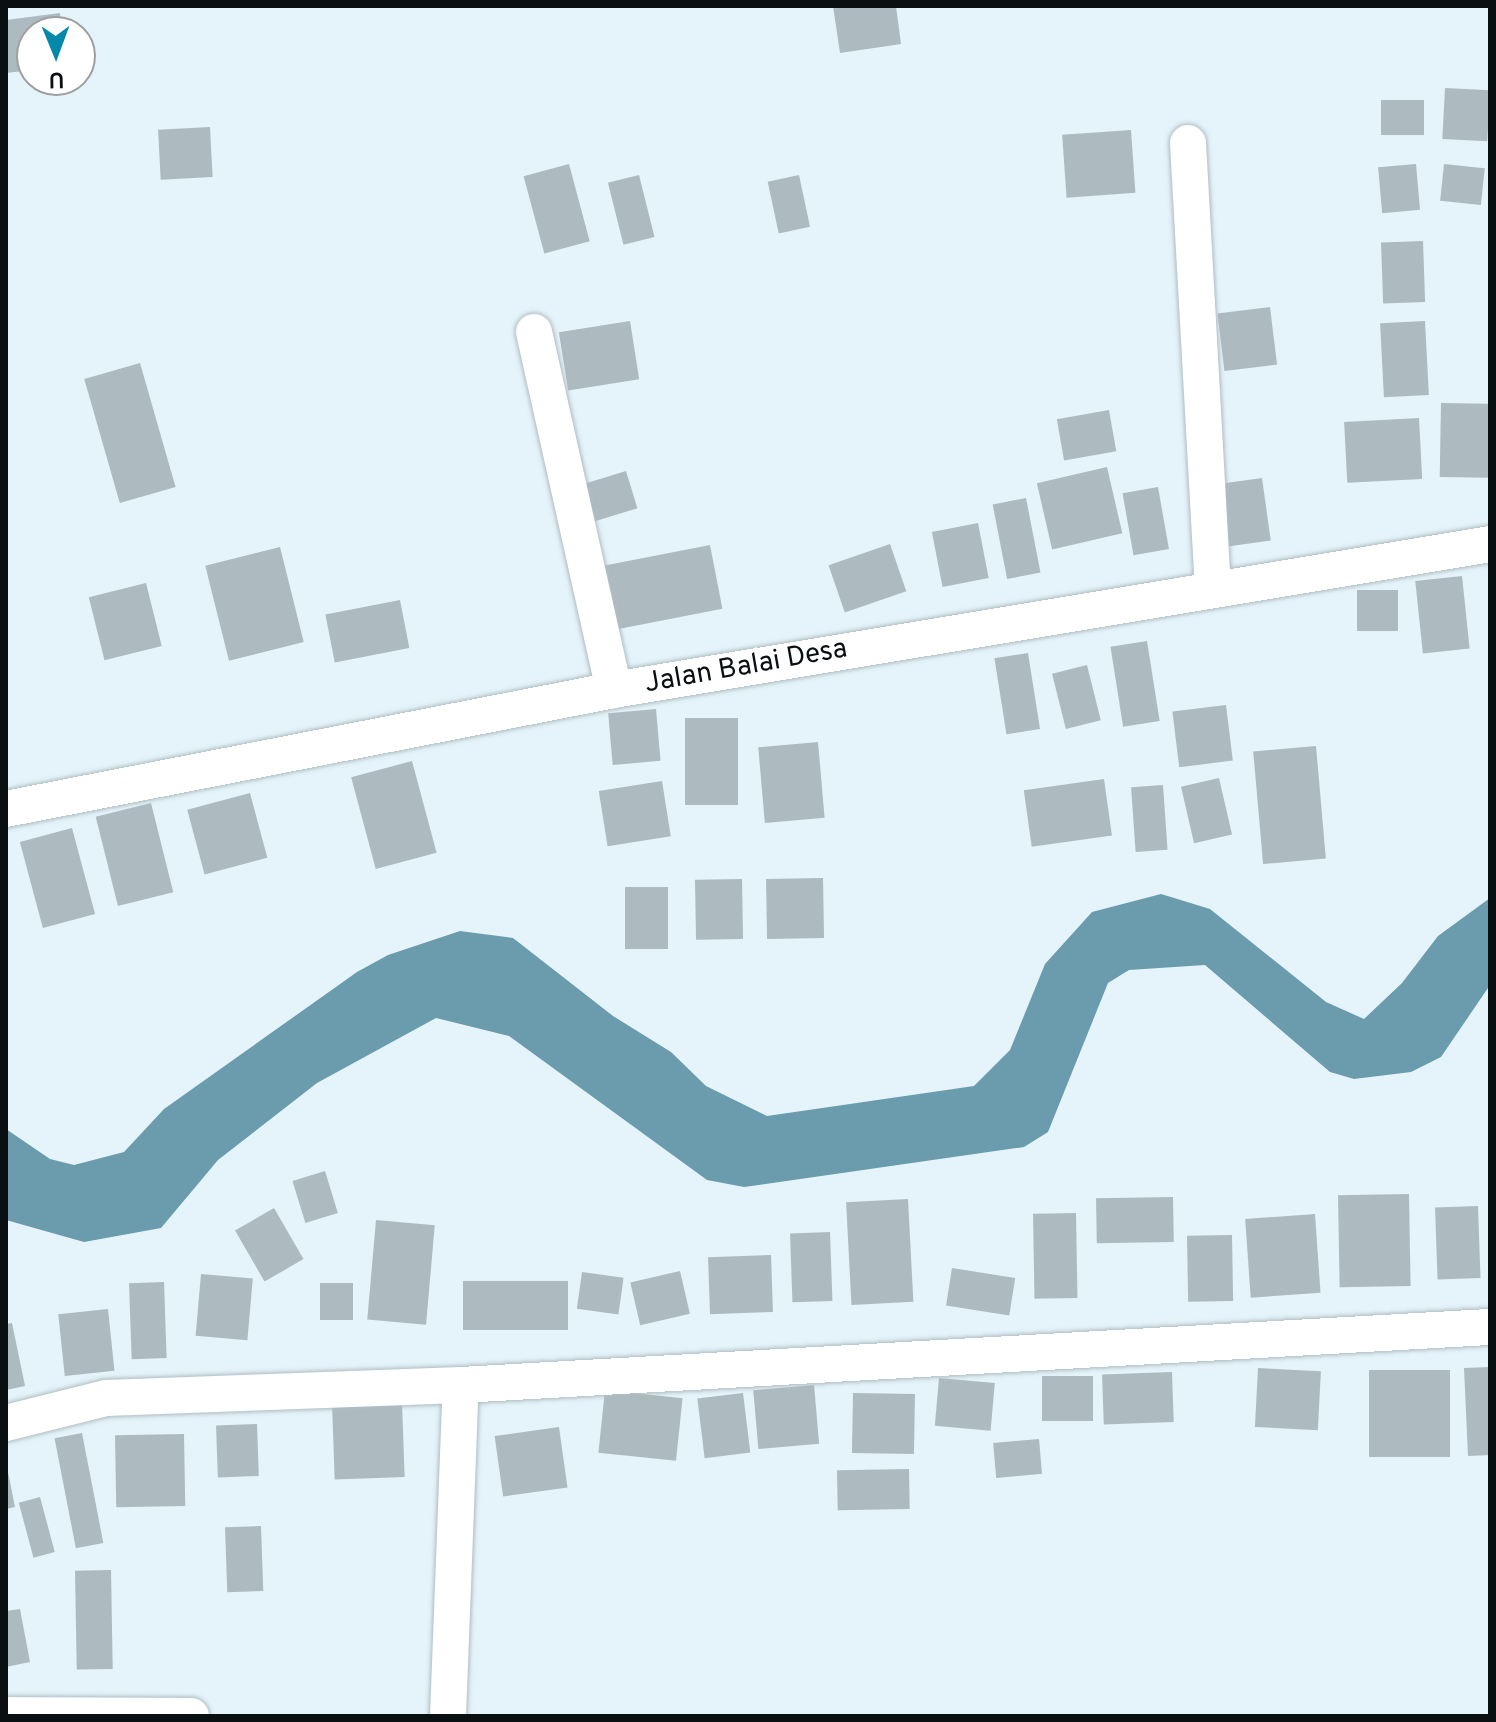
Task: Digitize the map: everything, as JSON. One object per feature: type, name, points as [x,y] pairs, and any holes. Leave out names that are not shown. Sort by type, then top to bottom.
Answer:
[{"type":"street","points":[[1188,143],[1213,587]]},
{"type":"street","points":[[534,332],[614,690]]},
{"type":"street","name":"Jalan Balai Desa","points":[[8,802],[614,690],[1213,587],[1490,544]]},
{"type":"street","points":[[6,1423],[106,1398],[461,1385],[1490,1327]]},
{"type":"street","points":[[448,1716],[461,1385]]},
{"type":"street","points":[[6,1715],[191,1716]]},
{"type":"water","points":[[1161,894],[1210,909],[1326,1002],[1364,1019],[1402,983],[1438,936],[1490,898],[1490,985],[1441,1057],[1411,1072],[1354,1079],[1330,1072],[1205,965],[1129,970],[1108,983],[1048,1132],[1024,1147],[744,1187],[707,1180],[509,1036],[436,1018],[317,1083],[218,1160],[161,1228],[84,1242],[6,1220],[6,1129],[50,1159],[74,1165],[124,1152],[164,1109],[357,972],[388,955],[460,931],[513,938],[613,1016],[671,1052],[706,1086],[767,1116],[974,1086],[1010,1050],[1045,964],[1092,912]]},
{"type":"building","points":[[833,6],[896,6],[901,44],[840,53]]},
{"type":"building","points":[[16,19],[16,72],[6,73],[6,20]]},
{"type":"building","points":[[1445,88],[1490,90],[1487,141],[1442,139]]},
{"type":"building","points":[[1381,100],[1424,100],[1424,135],[1381,135]]},
{"type":"building","points":[[210,127],[213,177],[161,180],[158,130]]},
{"type":"building","points":[[1131,130],[1135,193],[1067,198],[1062,135]]},
{"type":"building","points":[[569,164],[590,241],[544,253],[524,176]]},
{"type":"building","points":[[1416,164],[1420,210],[1382,213],[1378,167]]},
{"type":"building","points":[[1444,164],[1485,168],[1481,205],[1440,201]]},
{"type":"building","points":[[639,175],[654,237],[623,245],[608,183]]},
{"type":"building","points":[[799,175],[810,227],[779,233],[768,182]]},
{"type":"building","points":[[1423,241],[1425,302],[1383,303],[1381,242]]},
{"type":"building","points":[[1270,307],[1277,365],[1224,371],[1217,313]]},
{"type":"building","points":[[630,321],[639,379],[568,391],[559,332]]},
{"type":"building","points":[[1425,321],[1429,395],[1384,397],[1380,323]]},
{"type":"building","points":[[140,363],[176,487],[120,503],[84,379]]},
{"type":"building","points":[[1441,403],[1490,404],[1489,478],[1440,477]]},
{"type":"building","points":[[1109,410],[1116,451],[1064,461],[1057,419]]},
{"type":"building","points":[[1419,418],[1422,479],[1347,483],[1344,422]]},
{"type":"building","points":[[1107,467],[1122,533],[1052,549],[1037,483]]},
{"type":"building","points":[[626,471],[637,508],[588,523],[576,486]]},
{"type":"building","points":[[1262,478],[1271,540],[1222,547],[1213,485]]},
{"type":"building","points":[[1158,487],[1169,549],[1133,555],[1123,493]]},
{"type":"building","points":[[1026,498],[1041,573],[1007,579],[993,504]]},
{"type":"building","points":[[978,523],[989,578],[943,587],[932,532]]},
{"type":"building","points":[[890,544],[906,591],[845,612],[829,565]]},
{"type":"building","points":[[710,545],[722,609],[613,630],[601,566]]},
{"type":"building","points":[[280,547],[304,642],[229,661],[205,566]]},
{"type":"building","points":[[1462,576],[1470,649],[1423,654],[1415,581]]},
{"type":"building","points":[[146,583],[162,646],[104,660],[89,597]]},
{"type":"building","points":[[1357,590],[1398,590],[1398,631],[1357,631]]},
{"type":"building","points":[[400,600],[409,648],[335,663],[325,615]]},
{"type":"building","points":[[1147,641],[1160,721],[1123,727],[1110,647]]},
{"type":"building","points":[[1028,653],[1040,729],[1006,734],[994,658]]},
{"type":"building","points":[[1087,665],[1101,720],[1066,729],[1052,674]]},
{"type":"building","points":[[1226,705],[1233,761],[1179,767],[1172,712]]},
{"type":"building","points":[[656,709],[661,761],[613,765],[608,713]]},
{"type":"building","points":[[685,718],[738,718],[738,805],[685,805]]},
{"type":"building","points":[[818,742],[825,818],[765,823],[758,747]]},
{"type":"building","points":[[1316,746],[1326,859],[1263,864],[1253,751]]},
{"type":"building","points":[[412,761],[437,853],[376,869],[351,777]]},
{"type":"building","points":[[1219,778],[1232,835],[1194,843],[1181,787]]},
{"type":"building","points":[[1104,779],[1112,835],[1032,847],[1024,790]]},
{"type":"building","points":[[662,781],[671,836],[608,846],[599,791]]},
{"type":"building","points":[[1163,785],[1168,850],[1136,852],[1131,787]]},
{"type":"building","points":[[250,793],[267,858],[205,875],[187,810]]},
{"type":"building","points":[[151,803],[173,892],[118,906],[96,817]]},
{"type":"building","points":[[72,828],[95,914],[43,928],[20,842]]},
{"type":"building","points":[[823,878],[824,938],[767,939],[766,879]]},
{"type":"building","points":[[742,879],[743,939],[696,940],[695,880]]},
{"type":"building","points":[[625,887],[668,887],[668,949],[625,949]]},
{"type":"building","points":[[325,1171],[338,1213],[305,1223],[292,1181]]},
{"type":"building","points":[[1409,1194],[1411,1286],[1340,1287],[1338,1195]]},
{"type":"building","points":[[1173,1197],[1174,1242],[1097,1243],[1096,1198]]},
{"type":"building","points":[[908,1199],[913,1302],[851,1305],[846,1202]]},
{"type":"building","points":[[1478,1206],[1481,1278],[1438,1279],[1435,1208]]},
{"type":"building","points":[[274,1208],[304,1259],[265,1282],[235,1230]]},
{"type":"building","points":[[1076,1213],[1077,1298],[1034,1299],[1033,1214]]},
{"type":"building","points":[[1315,1214],[1321,1293],[1251,1298],[1245,1219]]},
{"type":"building","points":[[376,1220],[435,1225],[426,1325],[367,1320]]},
{"type":"building","points":[[830,1232],[832,1301],[792,1302],[790,1233]]},
{"type":"building","points":[[1232,1235],[1233,1301],[1188,1302],[1187,1236]]},
{"type":"building","points":[[771,1255],[773,1312],[710,1314],[708,1257]]},
{"type":"building","points":[[952,1268],[1015,1278],[1009,1316],[946,1306]]},
{"type":"building","points":[[680,1271],[690,1314],[640,1325],[630,1282]]},
{"type":"building","points":[[582,1272],[624,1278],[618,1314],[577,1309]]},
{"type":"building","points":[[201,1274],[253,1279],[247,1340],[196,1336]]},
{"type":"building","points":[[463,1281],[568,1281],[568,1330],[463,1330]]},
{"type":"building","points":[[164,1282],[167,1358],[132,1359],[129,1283]]},
{"type":"building","points":[[320,1283],[353,1283],[353,1320],[320,1320]]},
{"type":"building","points":[[108,1309],[114,1371],[65,1376],[58,1314]]},
{"type":"building","points":[[12,1323],[25,1386],[6,1390],[6,1324]]},
{"type":"building","points":[[1490,1367],[1490,1455],[1468,1456],[1464,1368]]},
{"type":"building","points":[[1258,1368],[1321,1371],[1318,1430],[1255,1427]]},
{"type":"building","points":[[1369,1370],[1450,1370],[1450,1457],[1369,1457]]},
{"type":"building","points":[[1172,1372],[1174,1422],[1104,1424],[1102,1374]]},
{"type":"building","points":[[1042,1376],[1093,1376],[1093,1421],[1042,1421]]},
{"type":"building","points":[[939,1378],[995,1383],[991,1431],[935,1426]]},
{"type":"building","points":[[814,1385],[819,1444],[758,1449],[753,1390]]},
{"type":"building","points":[[605,1390],[683,1398],[676,1461],[598,1453]]},
{"type":"building","points":[[743,1393],[750,1453],[705,1458],[697,1399]]},
{"type":"building","points":[[853,1393],[915,1394],[914,1454],[852,1453]]},
{"type":"building","points":[[402,1402],[405,1477],[335,1479],[332,1404]]},
{"type":"building","points":[[257,1424],[259,1476],[218,1477],[216,1425]]},
{"type":"building","points":[[559,1427],[567,1487],[503,1496],[495,1436]]},
{"type":"building","points":[[82,1433],[103,1543],[76,1548],[55,1438]]},
{"type":"building","points":[[184,1434],[185,1506],[116,1507],[115,1435]]},
{"type":"building","points":[[1039,1439],[1042,1474],[996,1478],[993,1443]]},
{"type":"building","points":[[6,1462],[15,1507],[6,1509]]},
{"type":"building","points":[[909,1469],[910,1509],[838,1510],[837,1470]]},
{"type":"building","points":[[40,1497],[55,1552],[34,1558],[19,1503]]},
{"type":"building","points":[[261,1526],[263,1591],[227,1592],[225,1527]]},
{"type":"building","points":[[111,1570],[113,1669],[77,1670],[75,1571]]},
{"type":"building","points":[[20,1609],[30,1662],[6,1667],[6,1611]]}]
